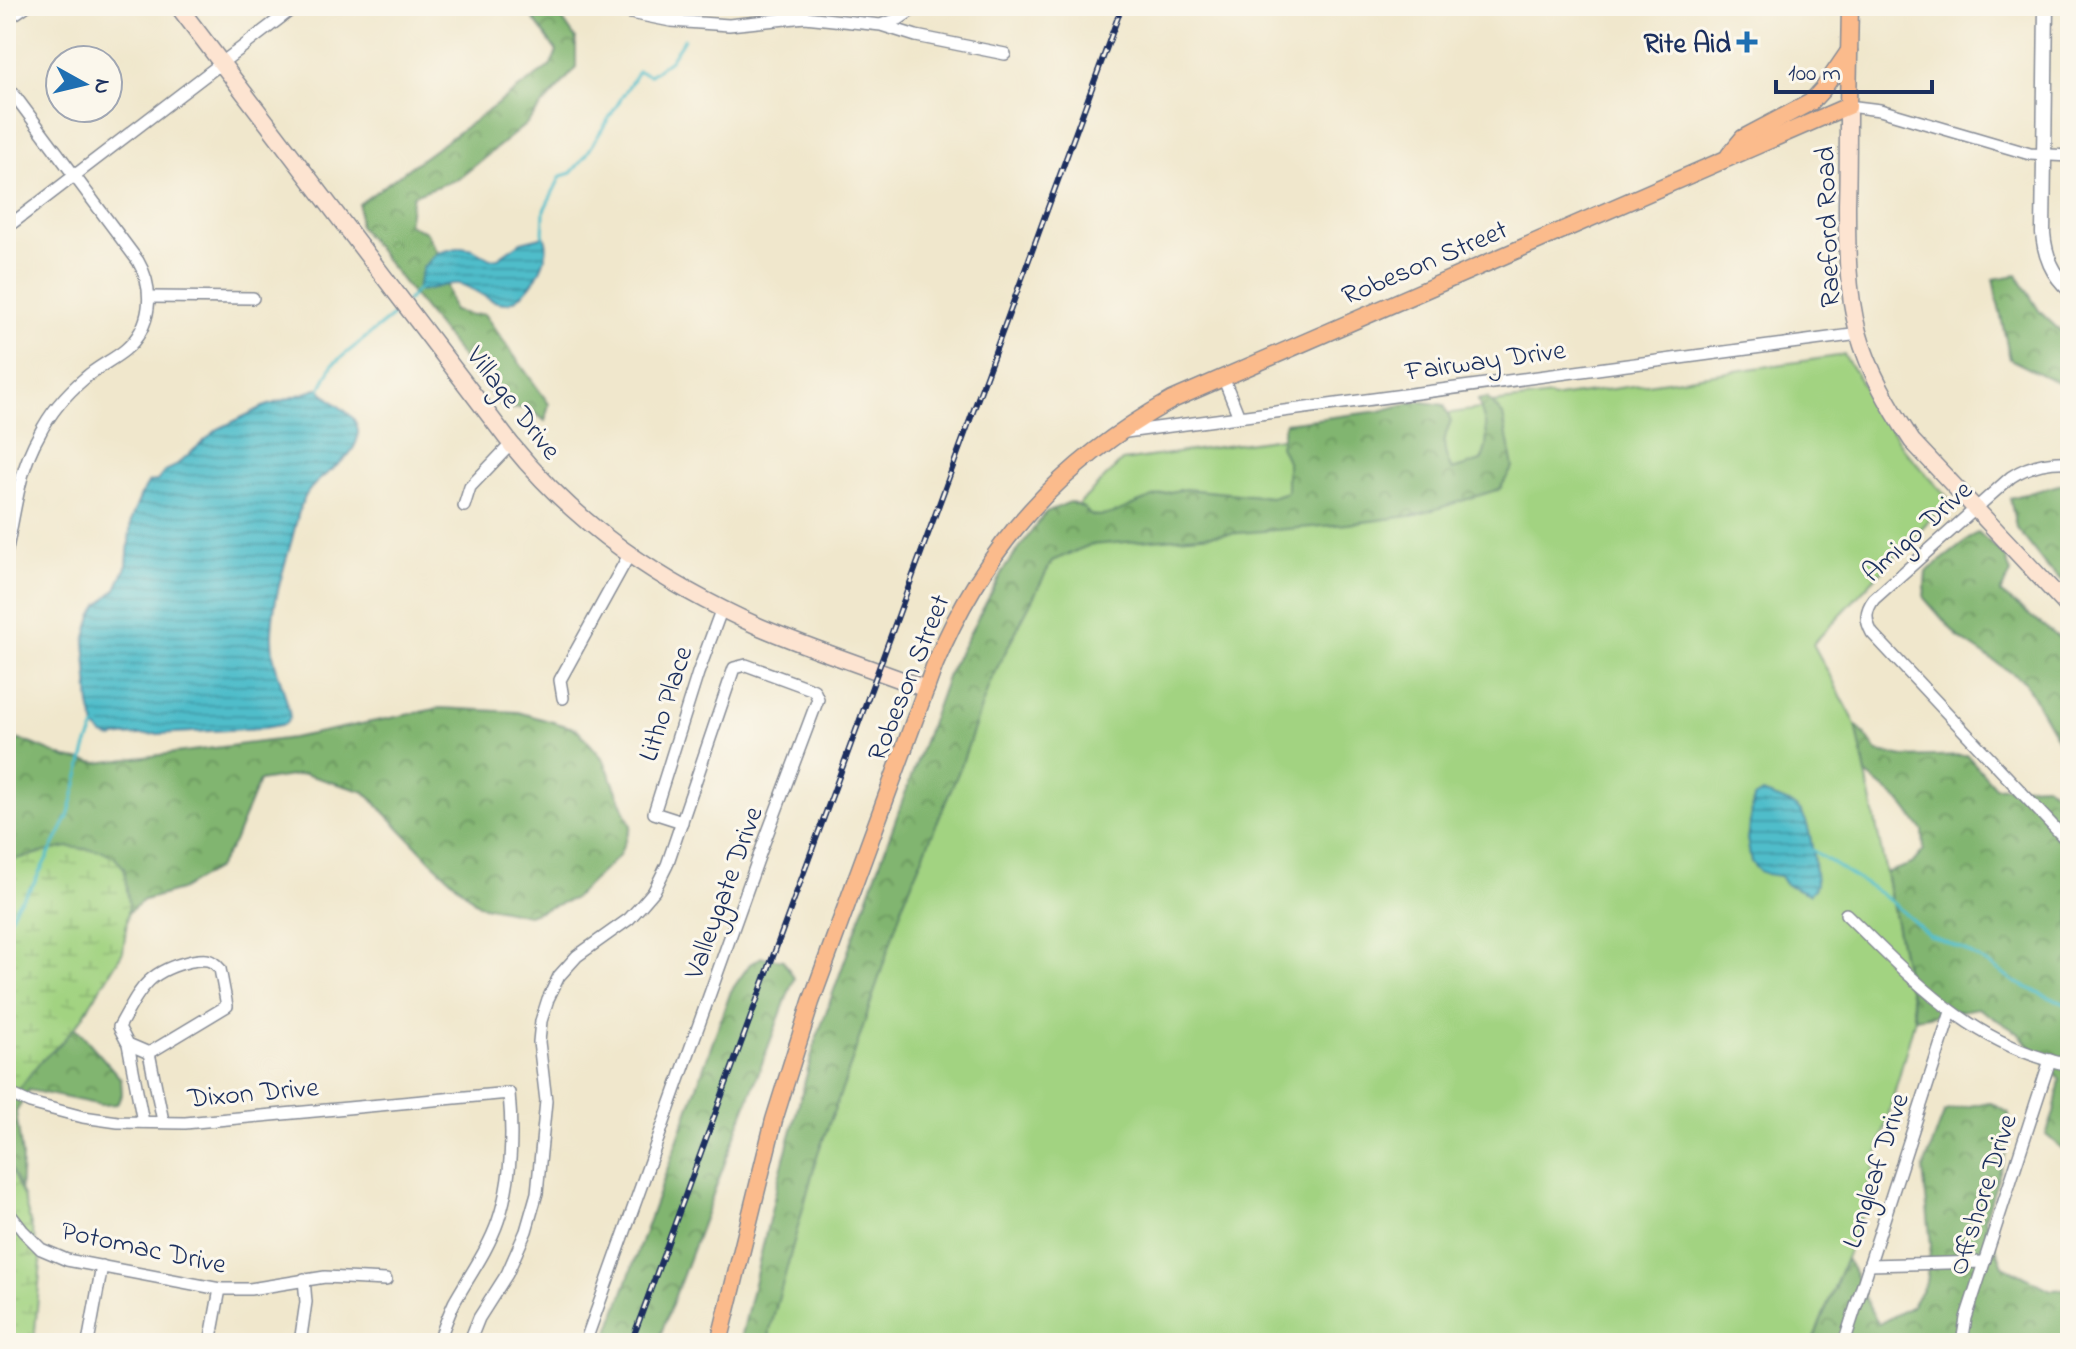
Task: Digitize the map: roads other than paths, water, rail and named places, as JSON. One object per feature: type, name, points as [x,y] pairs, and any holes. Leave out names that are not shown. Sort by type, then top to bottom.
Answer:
[{"type":"main road","name":"Village Drive","points":[[178,6],[511,444],[573,510],[629,555],[722,608],[763,628],[926,689]]},
{"type":"main road","name":"Raeford Road","points":[[1850,6],[1847,257],[1859,334],[1879,386],[1912,441],[2070,609]]},
{"type":"main road","points":[[1724,160],[1743,138],[1811,102],[1849,51]]},
{"type":"main road","name":"Robeson Street","points":[[719,1343],[774,1120],[811,1002],[926,689],[949,631],[984,569],[1053,486],[1117,433],[1172,400],[1848,106]]},
{"type":"street","points":[[6,20],[26,6]]},
{"type":"street","points":[[6,228],[296,6]]},
{"type":"street","points":[[596,6],[671,21],[729,25],[805,17],[881,25],[916,36],[1005,54]]},
{"type":"street","points":[[881,25],[899,19],[918,6]]},
{"type":"street","points":[[2046,6],[2045,247],[2052,267],[2070,290]]},
{"type":"street","points":[[6,84],[143,269],[149,297],[146,318],[136,339],[69,393],[37,437],[22,477],[6,553]]},
{"type":"street","points":[[1848,106],[1880,110],[2030,154],[2070,156]]},
{"type":"street","points":[[149,297],[253,298]]},
{"type":"street","name":"Fairway Drive","points":[[1117,433],[1859,334]]},
{"type":"street","points":[[1223,377],[1239,417]]},
{"type":"street","points":[[464,506],[470,487],[511,444]]},
{"type":"street","name":"Amigo Drive","points":[[2070,462],[2044,463],[2011,477],[1874,599],[1867,611],[1872,633],[2070,844]]},
{"type":"street","points":[[563,698],[560,680],[629,555]]},
{"type":"street","name":"Litho Place","points":[[682,822],[654,813],[722,608]]},
{"type":"street","name":"Valleygate Drive","points":[[469,1343],[479,1318],[507,1274],[526,1231],[537,1193],[546,1101],[539,1042],[548,999],[559,976],[577,956],[629,919],[654,891],[667,865],[734,668],[746,665],[814,690],[818,699],[585,1343]]},
{"type":"street","points":[[1846,914],[1951,1012],[2000,1041],[2070,1065]]},
{"type":"street","points":[[143,1122],[128,1044],[119,1027],[138,994],[156,973],[184,963],[205,959],[213,962],[220,969],[227,1006],[149,1053]]},
{"type":"street","name":"Longleaf Drive","points":[[1844,1343],[1951,1012]]},
{"type":"street","points":[[128,1044],[149,1053]]},
{"type":"street","points":[[149,1053],[163,1121]]},
{"type":"street","name":"Offshore Drive","points":[[1962,1343],[1966,1318],[2050,1060]]},
{"type":"street","name":"Dixon Drive","points":[[6,1092],[30,1103],[83,1117],[118,1122],[185,1123],[509,1093],[512,1123],[510,1164],[498,1222],[453,1306],[438,1343]]},
{"type":"street","name":"Potomac Drive","points":[[6,1209],[41,1249],[67,1260],[220,1289],[250,1289],[325,1277],[386,1280]]},
{"type":"street","points":[[1869,1265],[1984,1262]]},
{"type":"street","points":[[88,1343],[102,1266]]},
{"type":"street","points":[[300,1343],[306,1302],[304,1279]]},
{"type":"street","points":[[210,1343],[220,1289]]},
{"type":"water","points":[[543,234],[546,253],[543,264],[531,285],[514,300],[500,303],[459,284],[416,291],[423,268],[437,253],[461,247],[473,249],[490,259],[498,258],[521,242]]},
{"type":"water","points":[[320,388],[349,414],[357,425],[358,433],[346,458],[314,485],[305,497],[277,595],[272,624],[273,653],[290,718],[285,724],[264,728],[111,738],[103,735],[95,727],[90,705],[85,641],[92,616],[116,589],[127,565],[131,519],[149,482],[157,481],[165,471],[174,467],[218,429],[263,407]]},
{"type":"water","points":[[1762,793],[1790,804],[1803,815],[1812,844],[1816,884],[1809,894],[1785,884],[1780,876],[1759,871],[1751,862],[1747,839],[1754,798]]},
{"type":"waterway","points":[[543,236],[544,210],[561,176],[571,173],[585,157],[638,71],[650,75],[670,60],[684,39]]},
{"type":"waterway","points":[[407,301],[418,289]]},
{"type":"waterway","points":[[319,391],[333,364],[400,310]]},
{"type":"waterway","points":[[6,926],[17,904],[33,885],[68,817],[87,746],[95,727],[99,725]]},
{"type":"waterway","points":[[1812,850],[1887,898],[1929,935],[1962,949],[2014,982],[2070,1006]]},
{"type":"railway","points":[[631,1343],[1122,6]]},
{"type":"place","name":"Rite Aid","points":[[1747,42]]}]
